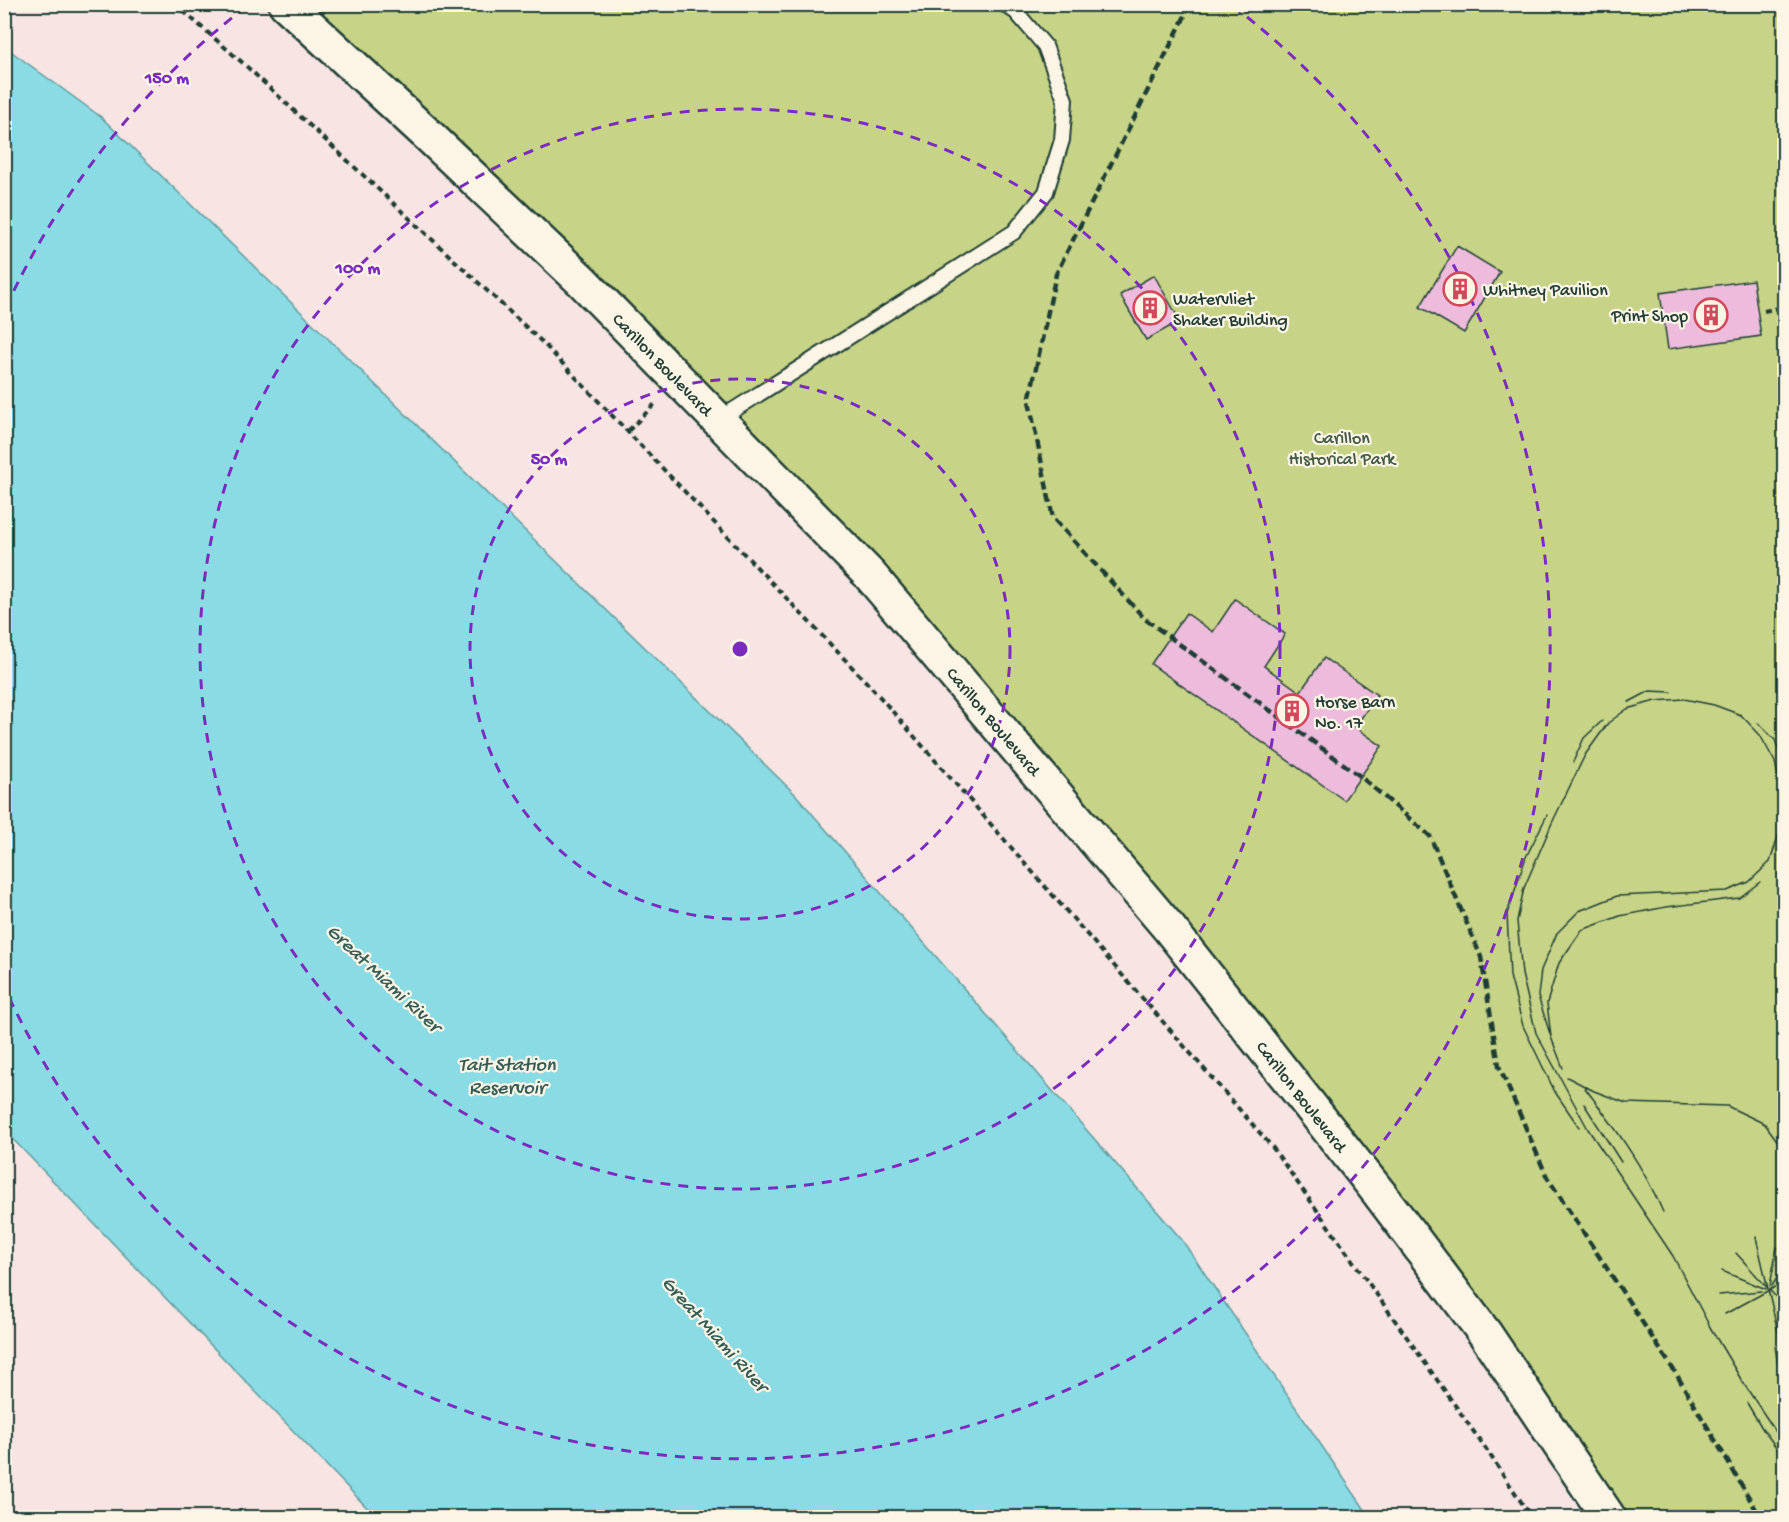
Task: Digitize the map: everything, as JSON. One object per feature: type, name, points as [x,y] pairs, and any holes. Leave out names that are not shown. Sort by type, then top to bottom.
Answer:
[{"type":"street","name":"Carillon Boulevard","points":[[286,4],[582,281],[869,574],[1169,928],[1379,1193],[1479,1326],[1609,1518]]},
{"type":"lane","points":[[718,420],[1014,232],[1046,192],[1062,140],[1065,100],[1045,46],[1016,12],[1004,4]]},
{"type":"path","points":[[175,4],[252,72],[542,342],[873,689],[1273,1148],[1486,1449],[1532,1518]]},
{"type":"path","points":[[1764,310],[1785,308]]},
{"type":"green space","name":"Carillon Historical Park","points":[[286,5],[1784,5],[1784,1517],[1609,1517],[1486,1335],[869,574]]},
{"type":"water","name":"Tait Station Reservoir","points":[[5,47],[101,117],[795,794],[1182,1240],[1370,1517],[376,1517],[5,1131]]},
{"type":"building","name":"Whitney Pavilion","points":[[1457,246],[1500,272],[1464,333],[1420,307]]},
{"type":"building","name":"Watervliet Shaker Building","points":[[1154,275],[1180,321],[1146,340],[1120,295]]},
{"type":"building","name":"Print Shop","points":[[1753,280],[1761,336],[1668,349],[1660,293]]},
{"type":"building","name":"Horse Barn No. 17","points":[[1235,599],[1285,634],[1264,666],[1300,692],[1324,658],[1377,695],[1355,727],[1382,746],[1344,800],[1151,664],[1186,613],[1213,632]]},
{"type":"tram line","points":[[1629,702],[1650,691],[1671,692]]},
{"type":"tram line","points":[[1551,1037],[1538,996],[1541,970],[1557,933],[1579,911],[1617,896],[1727,891],[1749,882],[1770,862],[1781,827],[1782,794],[1775,762],[1760,735],[1741,715],[1714,705],[1684,699],[1655,701],[1627,709],[1608,723],[1585,755],[1552,823],[1524,888],[1517,921],[1522,974],[1536,1033],[1588,1129],[1673,1256],[1710,1327],[1742,1381],[1784,1444]]},
{"type":"tram line","points":[[1573,762],[1584,738],[1602,721]]},
{"type":"tram line","points":[[1758,723],[1775,740],[1783,763]]},
{"type":"tram line","points":[[1547,815],[1526,857],[1507,914],[1510,976],[1523,1026],[1555,1092],[1579,1127]]},
{"type":"tram line","points":[[1563,1068],[1551,1037],[1547,1003],[1559,963],[1582,930],[1620,916],[1666,907],[1739,898],[1760,882]]},
{"type":"tram line","points":[[1567,1077],[1594,1091],[1626,1103],[1727,1106],[1765,1124],[1784,1150]]},
{"type":"tram line","points":[[1585,1088],[1638,1163],[1663,1212]]},
{"type":"tram line","points":[[1584,1104],[1621,1162]]},
{"type":"tram line","points":[[1756,1237],[1784,1358]]},
{"type":"tram line","points":[[1770,1286],[1777,1247]]},
{"type":"tram line","points":[[1736,1253],[1784,1306]]},
{"type":"tram line","points":[[1772,1286],[1784,1267]]},
{"type":"tram line","points":[[1722,1271],[1766,1289]]},
{"type":"tram line","points":[[1725,1314],[1784,1282]]},
{"type":"tram line","points":[[1719,1295],[1761,1291]]},
{"type":"tram line","points":[[1775,1346],[1784,1408]]},
{"type":"tram line","points":[[1747,1403],[1784,1458]]},
{"type":"railway","points":[[1191,4],[1056,274],[1029,401],[1053,518],[1145,619],[1360,776],[1430,836],[1481,957],[1499,1066],[1547,1177],[1675,1372],[1761,1518]]},
{"type":"place","name":"Whitney Pavilion","points":[[1460,289]]},
{"type":"place","name":"Watervliet Shaker Building","points":[[1150,308]]},
{"type":"place","name":"Print Shop","points":[[1711,315]]},
{"type":"place","name":"Horse Barn No. 17","points":[[1292,711]]},
{"type":"water label","name":"Great Miami River","points":[[385,977]]},
{"type":"water label","name":"Great Miami River","points":[[716,1333]]}]
